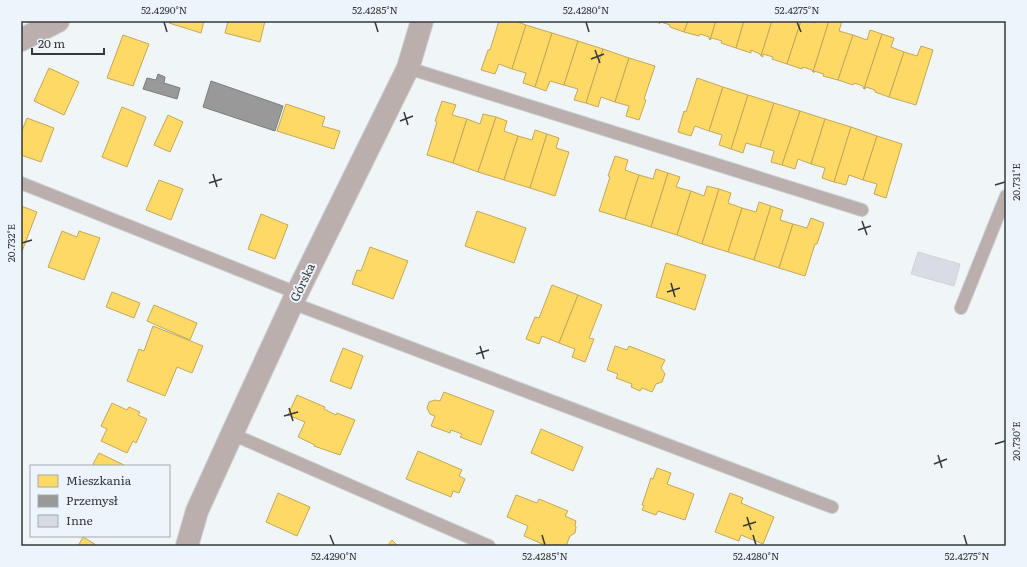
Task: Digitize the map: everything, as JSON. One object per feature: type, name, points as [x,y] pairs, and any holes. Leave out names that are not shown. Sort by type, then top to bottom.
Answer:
[{"type":"street","points":[[21,40],[58,21]]},
{"type":"street","name":"Górska","points":[[187,546],[197,511],[232,434],[295,298],[408,68],[422,21]]},
{"type":"lane","points":[[408,68],[862,210]]},
{"type":"lane","points":[[21,183],[295,298],[832,507]]},
{"type":"lane","points":[[961,308],[1006,196]]},
{"type":"lane","points":[[232,434],[490,546]]},
{"type":"building: Mieszkania","points":[[170,21],[204,21],[201,33],[169,23]]},
{"type":"building: Mieszkania","points":[[228,21],[265,21],[260,42],[225,33]]},
{"type":"building: Mieszkania","points":[[499,21],[515,21],[526,25],[512,69],[499,64],[495,74],[481,70],[488,50],[490,50]]},
{"type":"building: Mieszkania","points":[[660,21],[688,21],[684,32],[661,22],[659,24]]},
{"type":"building: Mieszkania","points":[[688,21],[716,21],[710,40],[709,37],[700,34],[699,36],[684,32]]},
{"type":"building: Mieszkania","points":[[716,21],[744,21],[736,48],[721,43],[722,41],[712,38],[710,40]]},
{"type":"building: Mieszkania","points":[[744,21],[772,21],[761,56],[760,54],[751,50],[751,53],[736,48]]},
{"type":"building: Mieszkania","points":[[772,21],[801,21],[787,64],[772,59],[773,57],[763,54],[763,57],[761,56]]},
{"type":"building: Mieszkania","points":[[801,21],[815,23],[816,21],[829,21],[813,72],[812,70],[803,67],[802,69],[787,64]]},
{"type":"building: Mieszkania","points":[[829,21],[842,21],[839,31],[853,35],[838,80],[823,76],[824,74],[813,72]]},
{"type":"building: Mieszkania","points":[[526,25],[552,33],[535,87],[523,83],[526,73],[512,69]]},
{"type":"building: Mieszkania","points":[[870,30],[882,34],[864,89],[863,86],[854,83],[853,85],[838,80],[853,35],[867,40]]},
{"type":"building: Mieszkania","points":[[552,33],[578,41],[564,85],[550,81],[546,91],[535,87]]},
{"type":"building: Mieszkania","points":[[882,34],[894,38],[891,47],[904,52],[889,97],[866,87],[864,89]]},
{"type":"building: Mieszkania","points":[[123,35],[149,44],[133,86],[107,78]]},
{"type":"building: Mieszkania","points":[[578,41],[603,49],[586,103],[574,100],[578,89],[564,85]]},
{"type":"building: Mieszkania","points":[[921,46],[933,50],[916,105],[889,97],[904,52],[917,56]]},
{"type":"building: Mieszkania","points":[[603,49],[629,58],[615,102],[601,97],[598,107],[586,103]]},
{"type":"building: Mieszkania","points":[[629,58],[655,66],[639,120],[626,116],[629,106],[615,102]]},
{"type":"building: Mieszkania","points":[[49,68],[79,82],[64,115],[34,101]]},
{"type":"building: Mieszkania","points":[[697,78],[723,87],[709,131],[695,126],[691,136],[678,132],[684,111],[686,112]]},
{"type":"building: Mieszkania","points":[[723,87],[748,95],[731,149],[719,145],[722,135],[709,131]]},
{"type":"building: Mieszkania","points":[[748,95],[774,103],[760,147],[746,143],[743,153],[731,149]]},
{"type":"building: Mieszkania","points":[[442,101],[456,105],[452,115],[467,119],[453,163],[427,155],[437,122],[435,121]]},
{"type":"building: Mieszkania","points":[[774,103],[800,111],[782,165],[771,162],[774,151],[760,147]]},
{"type":"building: Mieszkania","points":[[286,104],[325,117],[322,126],[340,131],[334,149],[277,131]]},
{"type":"building: Mieszkania","points":[[122,107],[146,117],[127,167],[102,157]]},
{"type":"building: Mieszkania","points":[[800,111],[825,119],[811,164],[798,159],[795,169],[782,165]]},
{"type":"building: Mieszkania","points":[[483,114],[496,117],[478,172],[453,163],[467,119],[480,124]]},
{"type":"building: Mieszkania","points":[[168,115],[183,122],[170,152],[154,145]]},
{"type":"building: Mieszkania","points":[[496,117],[507,121],[504,131],[518,136],[504,180],[478,172]]},
{"type":"building: Mieszkania","points":[[27,118],[54,128],[41,162],[21,155],[21,133]]},
{"type":"building: Mieszkania","points":[[825,119],[851,127],[834,182],[822,178],[825,168],[811,164]]},
{"type":"building: Mieszkania","points":[[851,127],[877,136],[863,180],[849,175],[846,185],[834,182]]},
{"type":"building: Mieszkania","points":[[535,130],[547,134],[530,188],[504,180],[518,136],[532,140]]},
{"type":"building: Mieszkania","points":[[547,134],[559,138],[556,148],[569,152],[555,196],[530,188]]},
{"type":"building: Mieszkania","points":[[877,136],[902,144],[886,198],[874,194],[877,184],[863,180]]},
{"type":"building: Mieszkania","points":[[615,156],[628,160],[625,170],[639,175],[625,219],[599,211]]},
{"type":"building: Mieszkania","points":[[656,169],[668,173],[651,227],[625,219],[639,175],[653,179]]},
{"type":"building: Mieszkania","points":[[668,173],[680,177],[676,187],[691,191],[677,235],[651,227]]},
{"type":"building: Mieszkania","points":[[159,180],[183,189],[171,220],[146,210]]},
{"type":"building: Mieszkania","points":[[707,186],[719,189],[702,244],[677,235],[691,191],[704,196]]},
{"type":"building: Mieszkania","points":[[719,189],[731,193],[728,203],[742,208],[728,252],[702,244]]},
{"type":"building: Mieszkania","points":[[759,202],[771,206],[754,260],[728,252],[742,208],[756,212]]},
{"type":"building: Mieszkania","points":[[21,206],[37,212],[21,254]]},
{"type":"building: Mieszkania","points":[[771,206],[783,210],[780,220],[793,224],[779,268],[754,260]]},
{"type":"building: Mieszkania","points":[[477,211],[526,228],[514,263],[465,246]]},
{"type":"building: Mieszkania","points":[[261,214],[288,225],[275,259],[248,249]]},
{"type":"building: Mieszkania","points":[[811,218],[824,223],[817,244],[815,244],[805,276],[779,268],[793,224],[807,228]]},
{"type":"building: Mieszkania","points":[[62,231],[77,237],[79,231],[100,238],[84,280],[48,267]]},
{"type":"building: Mieszkania","points":[[370,247],[408,261],[393,299],[352,284],[357,270],[361,271]]},
{"type":"building: Mieszkania","points":[[666,263],[706,275],[695,310],[656,297]]},
{"type":"building: Mieszkania","points":[[552,285],[578,295],[559,343],[542,336],[539,344],[526,339],[535,317],[539,318]]},
{"type":"building: Mieszkania","points":[[112,292],[140,303],[134,318],[106,307]]},
{"type":"building: Mieszkania","points":[[578,295],[602,305],[589,338],[594,339],[585,362],[572,357],[575,349],[559,343]]},
{"type":"building: Mieszkania","points":[[154,305],[197,323],[190,340],[147,321]]},
{"type":"building: Mieszkania","points":[[153,326],[203,346],[192,373],[177,367],[165,396],[127,381],[139,349],[144,351]]},
{"type":"building: Mieszkania","points":[[615,346],[627,350],[629,346],[665,360],[661,368],[665,374],[662,382],[656,384],[652,392],[642,388],[640,391],[631,387],[632,384],[616,378],[618,374],[607,370]]},
{"type":"building: Mieszkania","points":[[343,348],[363,356],[351,389],[330,381]]},
{"type":"building: Mieszkania","points":[[444,392],[494,411],[481,445],[460,437],[462,434],[451,430],[450,433],[431,426],[435,416],[430,414],[427,408],[429,402],[435,400],[440,401]]},
{"type":"building: Mieszkania","points":[[297,395],[325,407],[324,409],[336,415],[337,413],[355,420],[340,455],[314,446],[315,445],[298,437],[305,422],[288,415]]},
{"type":"building: Mieszkania","points":[[112,403],[127,410],[129,407],[140,412],[138,415],[147,419],[136,443],[133,441],[127,453],[101,441],[107,429],[101,426]]},
{"type":"building: Mieszkania","points":[[541,429],[583,447],[573,471],[531,453]]},
{"type":"building: Mieszkania","points":[[418,451],[462,470],[459,476],[465,479],[459,493],[453,491],[451,497],[406,479]]},
{"type":"building: Mieszkania","points":[[99,453],[124,465],[94,465],[93,464]]},
{"type":"building: Mieszkania","points":[[657,468],[671,473],[667,484],[694,494],[685,520],[658,511],[656,515],[642,510],[644,506],[642,505],[651,478],[653,479]]},
{"type":"building: Mieszkania","points":[[278,493],[310,507],[297,536],[266,522]]},
{"type":"building: Mieszkania","points":[[730,493],[743,498],[741,503],[774,517],[763,544],[741,535],[739,541],[715,532]]},
{"type":"building: Mieszkania","points":[[516,495],[537,503],[539,499],[568,511],[565,516],[576,521],[576,527],[575,533],[570,536],[566,546],[554,544],[553,546],[547,546],[524,536],[528,526],[507,517]]},
{"type":"building: Mieszkania","points":[[83,537],[98,546],[78,546]]},
{"type":"building: Mieszkania","points":[[392,540],[398,546],[387,546]]},
{"type":"building: Przemysł","points":[[158,74],[165,77],[164,83],[180,88],[177,99],[143,89],[147,78],[156,80]]},
{"type":"building: Przemysł","points":[[211,81],[283,106],[275,131],[203,107]]},
{"type":"building: Inne","points":[[918,252],[960,264],[954,286],[911,274]]}]
